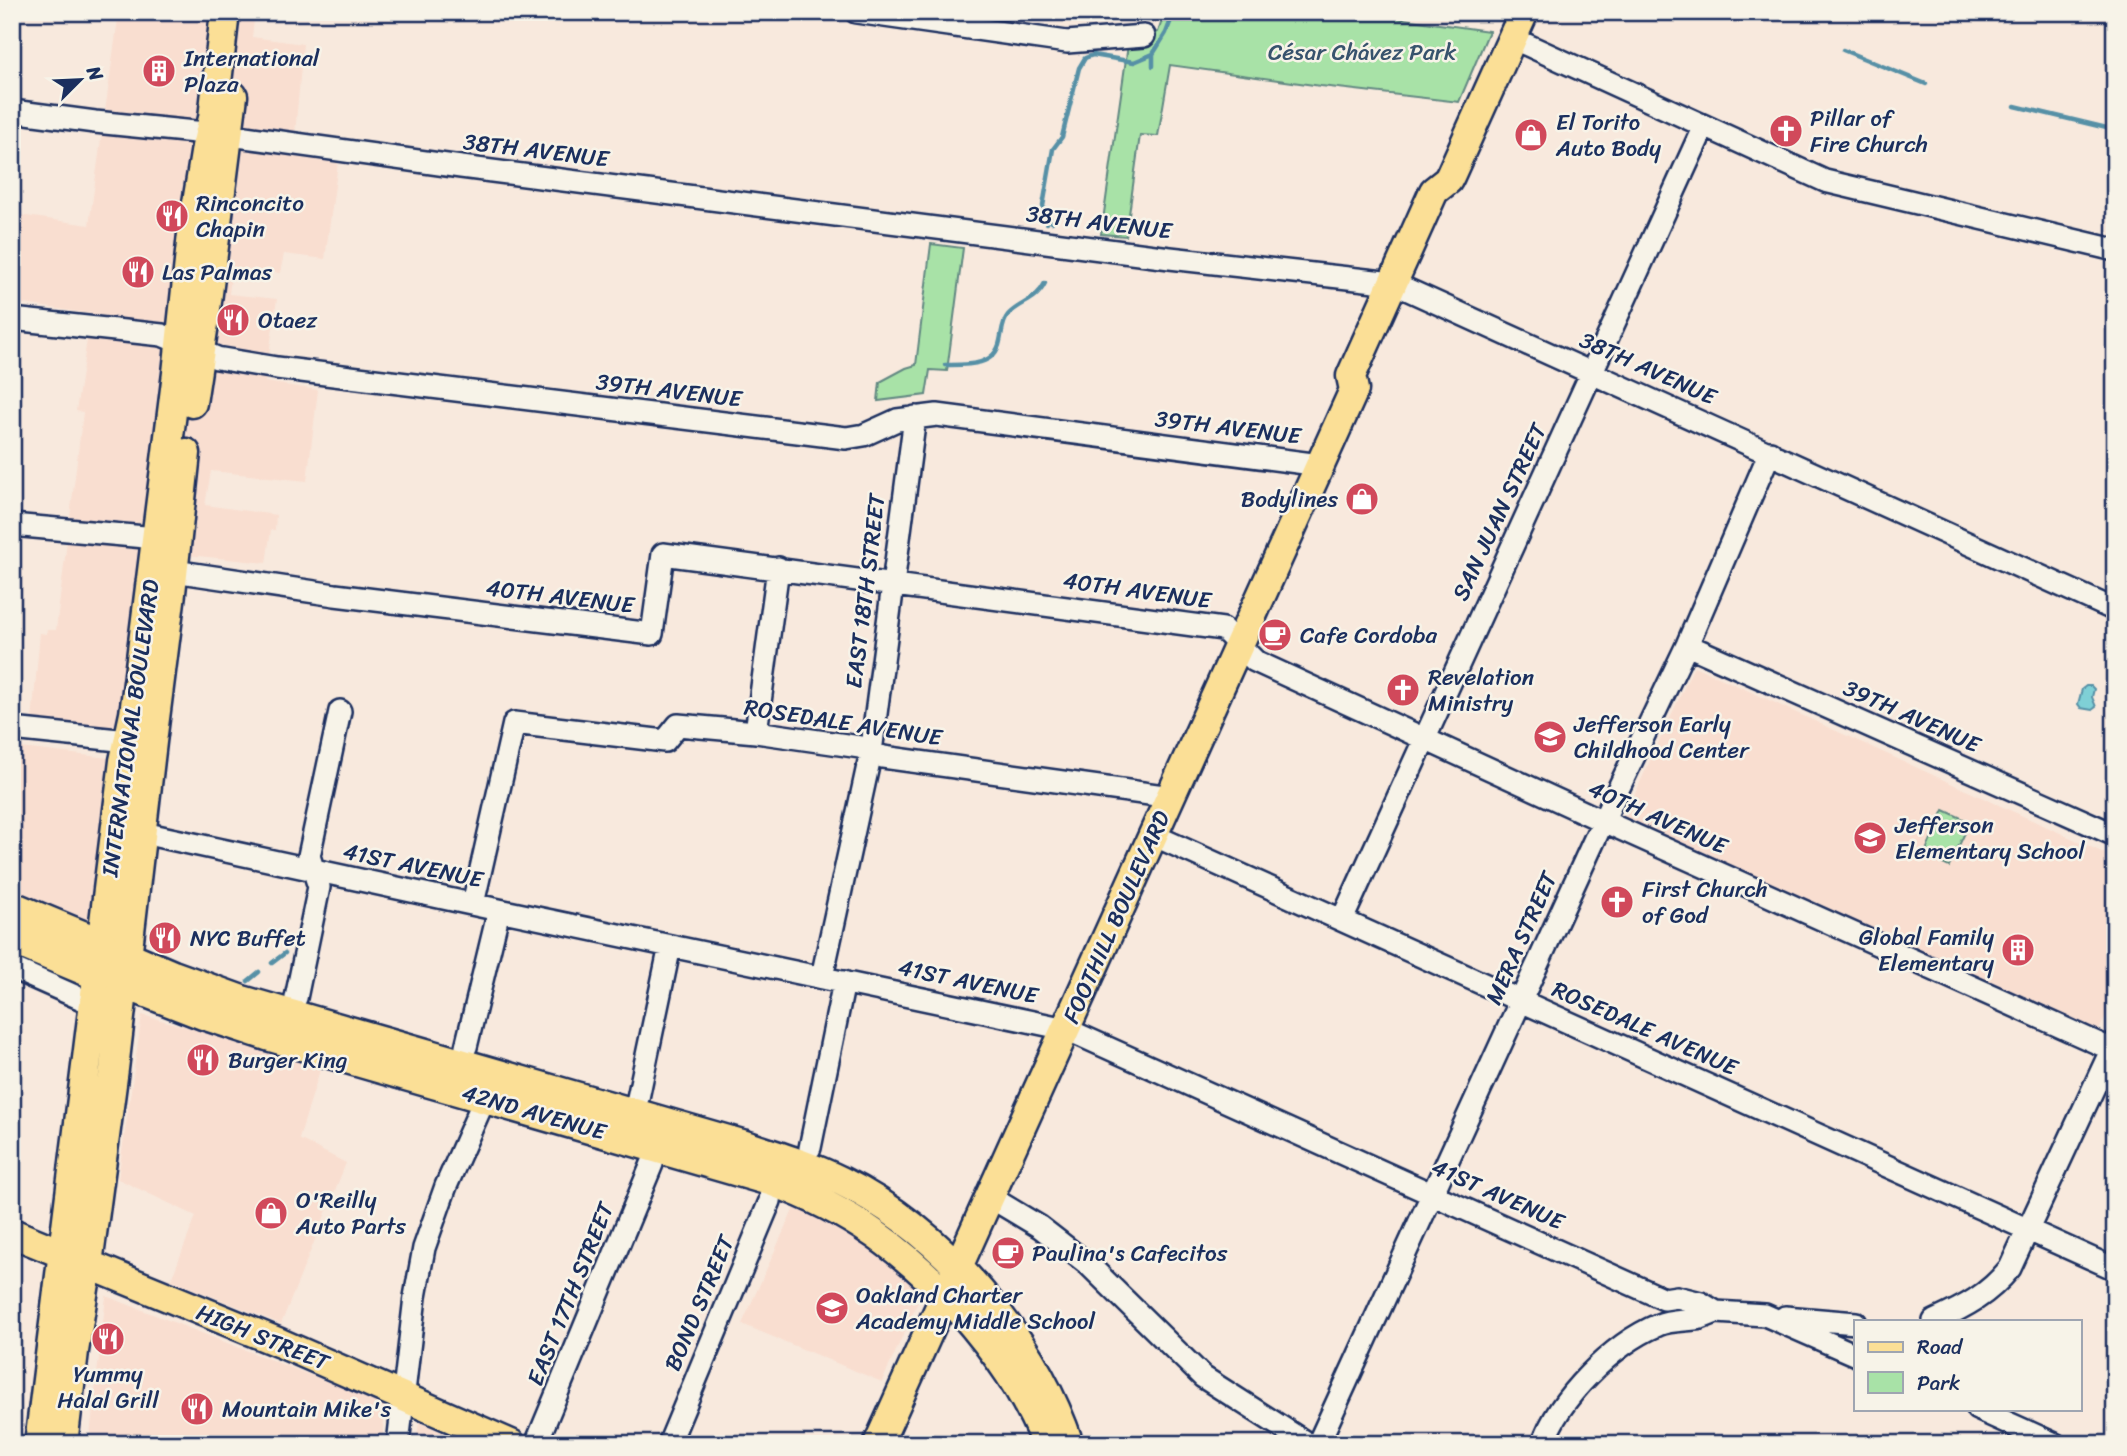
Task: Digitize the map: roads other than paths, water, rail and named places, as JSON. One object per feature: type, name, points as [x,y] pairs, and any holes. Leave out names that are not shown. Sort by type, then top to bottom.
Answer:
[{"type":"highway","points":[[12,908],[108,973]]},
{"type":"highway","points":[[12,938],[108,973]]},
{"type":"main road","name":"INTERNATIONAL BOULEVARD","points":[[219,135],[213,118],[225,12]]},
{"type":"main road","name":"INTERNATIONAL BOULEVARD","points":[[108,973],[142,833],[174,571],[183,480],[192,234],[219,135],[244,12]]},
{"type":"main road","name":"FOOTHILL BOULEVARD","points":[[878,1444],[1354,390],[1351,376],[1402,286],[1434,191],[1448,180],[1524,12]]},
{"type":"main road","name":"INTERNATIONAL BOULEVARD","points":[[39,1444],[76,1259],[108,973],[128,741],[134,714],[156,538],[189,346]]},
{"type":"main road","name":"42ND AVENUE","points":[[108,973],[233,1025],[800,1191],[851,1217],[907,1257],[946,1295],[1004,1364],[1033,1414],[1046,1444]]},
{"type":"main road","name":"42ND AVENUE","points":[[108,973],[173,975],[242,999],[742,1144],[811,1167],[873,1199],[921,1234],[958,1268],[1007,1326],[1024,1351],[1052,1403],[1069,1444]]},
{"type":"main road","points":[[485,1098],[500,1090],[510,1090],[553,1103],[584,1099]]},
{"type":"main road","points":[[742,1144],[754,1150],[768,1163],[773,1182]]},
{"type":"main road","name":"HIGH STREET","points":[[12,1233],[403,1396],[511,1444]]},
{"type":"main road","name":"INTERNATIONAL BOULEVARD","points":[[63,1444],[74,1351],[76,1259]]},
{"type":"street","points":[[856,12],[1067,42],[1144,36]]},
{"type":"street","points":[[1513,38],[1825,181],[2115,250]]},
{"type":"street","name":"38TH AVENUE","points":[[12,111],[1402,286],[2115,610]]},
{"type":"street","name":"SAN JUAN STREET","points":[[1342,920],[1704,126]]},
{"type":"street","name":"39TH AVENUE","points":[[12,319],[162,335],[217,358],[277,368],[846,438],[864,435],[897,420],[937,415],[1320,465]]},
{"type":"street","name":"EAST 18TH STREET","points":[[822,977],[871,752],[915,417]]},
{"type":"street","name":"MERA STREET","points":[[1318,1444],[1603,821],[1687,645],[1770,453]]},
{"type":"street","points":[[12,525],[156,538]]},
{"type":"street","name":"40TH AVENUE","points":[[174,571],[335,595],[652,634],[663,554],[1223,629],[1255,661],[1603,821],[2114,1047]]},
{"type":"street","points":[[756,732],[778,568]]},
{"type":"street","name":"39TH AVENUE","points":[[1687,645],[2115,835]]},
{"type":"street","points":[[296,998],[319,887],[309,856],[340,711]]},
{"type":"street","name":"ROSEDALE AVENUE","points":[[473,904],[514,723],[665,741],[678,725],[756,732],[860,747],[883,757],[1171,797]]},
{"type":"street","points":[[12,729],[128,741]]},
{"type":"street","name":"41ST AVENUE","points":[[142,833],[1066,1028],[1664,1299],[1676,1297],[1701,1303],[1716,1312],[1765,1315],[1854,1354]]},
{"type":"street","name":"ROSEDALE AVENUE","points":[[1153,835],[2115,1269]]},
{"type":"street","points":[[466,1047],[499,910]]},
{"type":"street","points":[[638,1098],[670,946]]},
{"type":"street","name":"42ND AVENUE","points":[[12,968],[108,973]]},
{"type":"street","points":[[810,1148],[844,982]]},
{"type":"street","points":[[1936,1320],[1963,1308],[1996,1285],[2010,1268],[2114,1047]]},
{"type":"street","points":[[398,1444],[415,1297],[424,1248],[446,1186],[485,1098]]},
{"type":"street","name":"EAST 17TH STREET","points":[[536,1444],[652,1164]]},
{"type":"street","name":"BOND STREET","points":[[669,1444],[770,1201],[773,1182]]},
{"type":"street","points":[[990,1197],[1041,1227],[1089,1265],[1203,1377],[1308,1444]]},
{"type":"street","points":[[1661,1323],[1664,1299]]},
{"type":"street","points":[[1542,1444],[1548,1429],[1575,1391],[1611,1353],[1661,1323],[1700,1318],[1716,1312]]},
{"type":"street","points":[[1765,1315],[1854,1323]]},
{"type":"street","points":[[1979,1410],[2055,1444]]},
{"type":"water","points":[[2086,686],[2094,689],[2092,697],[2096,707],[2092,710],[2081,708],[2078,704],[2082,689]]},
{"type":"waterway","points":[[1047,223],[1043,206],[1053,149],[1062,137],[1079,68],[1085,58],[1093,55],[1134,62],[1153,54],[1166,33],[1174,12]]},
{"type":"waterway","points":[[1843,50],[1926,84]]},
{"type":"waterway","points":[[1153,54],[1153,66]]},
{"type":"waterway","points":[[2015,106],[2115,130]]},
{"type":"waterway","points":[[1046,212],[1052,222]]},
{"type":"waterway","points":[[945,365],[978,363],[992,356],[997,349],[1008,315],[1037,294],[1045,283]]},
{"type":"waterway","points":[[272,963],[285,953]]},
{"type":"waterway","points":[[248,981],[259,972]]},
{"type":"place","name":"International Plaza","points":[[159,71]]},
{"type":"place","name":"Pillar of Fire Church","points":[[1786,131]]},
{"type":"place","name":"El Torito Auto Body","points":[[1531,135]]},
{"type":"place","name":"Rinconcito Chapin","points":[[172,216]]},
{"type":"place","name":"Las Palmas","points":[[138,272]]},
{"type":"place","name":"Otaez","points":[[233,320]]},
{"type":"place","name":"Bodylines","points":[[1362,499]]},
{"type":"place","name":"Cafe Cordoba","points":[[1275,635]]},
{"type":"place","name":"Revelation Ministry","points":[[1403,690]]},
{"type":"place","name":"Jefferson Early Childhood Center","points":[[1550,737]]},
{"type":"place","name":"Jefferson Elementary School","points":[[1870,838]]},
{"type":"place","name":"First Church of God","points":[[1617,902]]},
{"type":"place","name":"NYC Buffet","points":[[165,938]]},
{"type":"place","name":"Global Family Elementary","points":[[2018,950]]},
{"type":"place","name":"Burger King","points":[[203,1060]]},
{"type":"place","name":"O'Reilly Auto Parts","points":[[271,1213]]},
{"type":"place","name":"Paulina's Cafecitos","points":[[1008,1253]]},
{"type":"place","name":"Oakland Charter Academy Middle School","points":[[832,1308]]},
{"type":"place","name":"Yummy Halal Grill","points":[[108,1339]]},
{"type":"place","name":"Mountain Mike's","points":[[197,1409]]},
{"type":"park label","name":"César Chávez Park","points":[[1362,52]]}]
